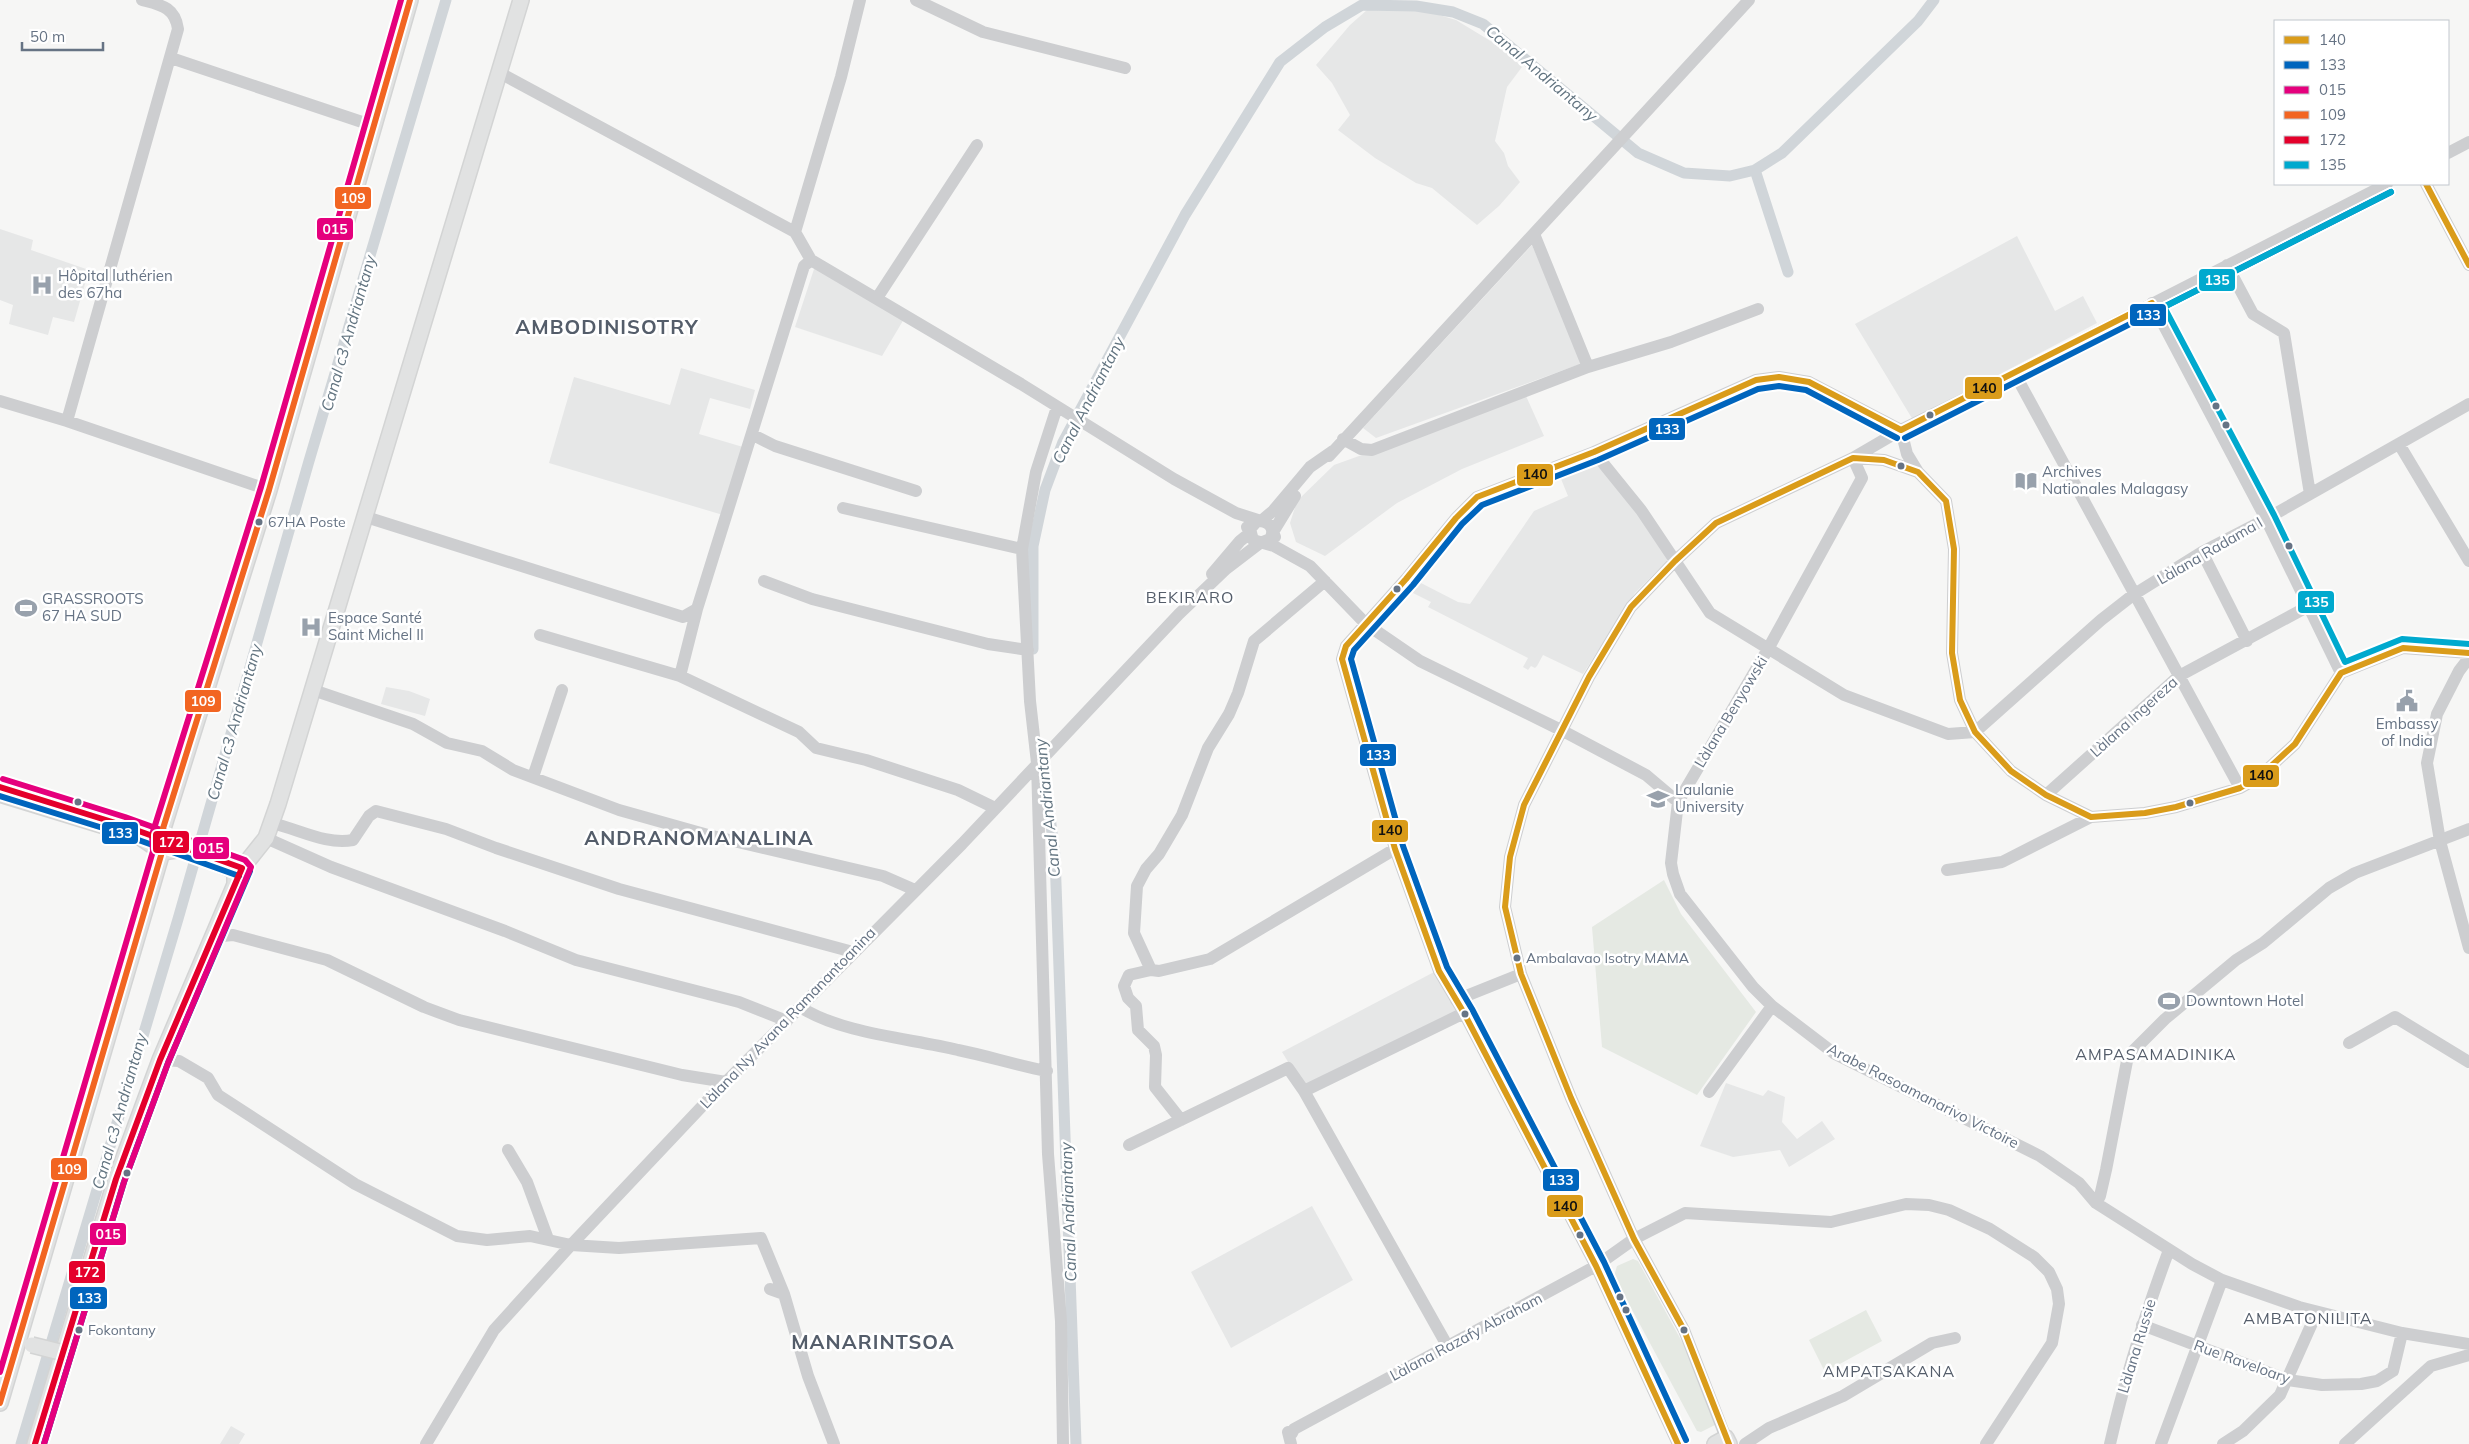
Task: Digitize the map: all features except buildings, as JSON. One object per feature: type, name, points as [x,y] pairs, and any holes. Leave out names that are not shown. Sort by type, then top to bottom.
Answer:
[{"type":"main road","points":[[0,1403],[169,846],[410,0]]},
{"type":"main road","points":[[35,1444],[116,1179],[160,1060],[235,882],[242,868],[266,838],[272,823],[521,0]]},
{"type":"main road","points":[[0,788],[169,846]]},
{"type":"main road","points":[[0,794],[242,868]]},
{"type":"main road","points":[[207,857],[235,871],[235,882]]},
{"type":"main road","points":[[16,1353],[32,1345],[61,1359]]},
{"type":"street","points":[[67,421],[178,29],[176,18],[168,7],[142,0]]},
{"type":"street","points":[[795,232],[841,77],[860,0]]},
{"type":"street","points":[[916,0],[983,32],[1125,68]]},
{"type":"street","points":[[1179,614],[1226,569],[1260,543],[1270,539],[1297,492],[1333,451],[1749,0]]},
{"type":"street","points":[[171,58],[374,126]]},
{"type":"street","points":[[498,72],[795,232],[811,260],[877,298],[1174,479],[1236,513],[1270,525],[1278,544],[1286,552]]},
{"type":"street","points":[[2449,152],[2469,142]]},
{"type":"street","points":[[877,298],[976,145]]},
{"type":"street","points":[[1723,1442],[1684,1330],[1634,1238],[1571,1098],[1521,974],[1505,907],[1510,857],[1524,805],[1589,678],[1628,612],[1676,560],[1716,523],[1853,458],[1901,430],[2015,374],[2385,185]]},
{"type":"street","points":[[2427,185],[2469,265]]},
{"type":"street","points":[[1534,234],[1588,367]]},
{"type":"street","points":[[680,676],[696,609],[753,435],[804,266],[811,260]]},
{"type":"street","points":[[2227,265],[2253,314],[2284,332],[2310,494]]},
{"type":"street","points":[[2152,303],[2266,519],[2341,673]]},
{"type":"street","points":[[1344,439],[1361,449],[1372,450],[1588,367],[1662,345],[1758,309]]},
{"type":"street","points":[[2015,374],[2133,595],[2240,788]]},
{"type":"street","points":[[1678,1444],[1596,1266],[1464,1013],[1439,971],[1396,849],[1342,660],[1346,646],[1406,579],[1456,518],[1477,497],[1594,452],[1756,380],[1779,377],[1809,382],[1901,430],[1907,454],[1918,472],[1946,501],[1954,549],[1952,653],[1960,700],[1975,732],[2011,771],[2046,795],[2091,816]]},
{"type":"street","points":[[0,401],[67,421],[270,490]]},
{"type":"street","name":"Làlana Radama I","points":[[1975,732],[2133,595],[2202,552],[2266,519],[2469,404]]},
{"type":"street","points":[[1057,407],[1036,472],[1022,548],[1030,701],[1037,763],[1048,1154],[1061,1321],[1063,1444]]},
{"type":"street","points":[[753,435],[774,446],[916,491]]},
{"type":"street","points":[[2399,444],[2469,561]]},
{"type":"street","points":[[1179,614],[1229,553],[1250,533],[1252,526],[1273,511],[1310,467],[1333,451]]},
{"type":"street","points":[[1594,452],[1641,510],[1710,613],[1844,695],[1948,734],[1975,732]]},
{"type":"street","points":[[1853,458],[1884,460],[1918,472]]},
{"type":"street","name":"Làlana Benyowski","points":[[1678,802],[1768,649],[1862,478],[1853,458]]},
{"type":"street","points":[[843,508],[1022,548]]},
{"type":"street","points":[[1236,513],[1253,540],[1274,546],[1310,566],[1366,624],[1420,661],[1563,731],[1646,775],[1678,802]]},
{"type":"street","points":[[366,516],[682,617],[696,609]]},
{"type":"street","points":[[2202,552],[2247,641]]},
{"type":"street","points":[[764,581],[821,602],[988,644],[1028,650]]},
{"type":"street","points":[[1151,970],[1134,933],[1137,886],[1182,815],[1208,748],[1229,714],[1238,693],[1254,641],[1325,581]]},
{"type":"street","name":"Làlana Ingereza","points":[[2046,795],[2179,676],[2309,606]]},
{"type":"street","name":"Làlana Ny Avana Ramanantoanina","points":[[426,1444],[494,1330],[571,1245],[726,1082],[995,808],[1179,614]]},
{"type":"street","points":[[540,635],[680,676],[799,732],[816,748],[866,760],[958,790],[995,808]]},
{"type":"street","points":[[1947,870],[2002,862],[2091,816],[2145,813],[2176,807],[2240,788],[2258,778],[2296,744],[2341,673],[2403,648],[2469,653]]},
{"type":"street","points":[[2441,650],[2454,657],[2462,671]]},
{"type":"street","points":[[2469,658],[2437,714],[2428,763],[2440,841],[2469,948]]},
{"type":"street","points":[[313,690],[413,724],[447,743],[482,751],[513,770],[619,810],[708,835],[883,876],[915,890]]},
{"type":"street","points":[[533,777],[562,690]]},
{"type":"street","name":"Arabe Rasoamanarivo Victoire","points":[[1678,802],[1671,863],[1680,894],[1753,987],[1772,1006],[1835,1054],[2040,1156],[2080,1183],[2096,1203],[2169,1250],[2222,1280],[2317,1312],[2402,1332],[2469,1344]]},
{"type":"street","points":[[272,823],[324,839],[344,842],[353,840],[369,816],[376,811],[446,829],[496,848],[619,889],[853,952]]},
{"type":"street","points":[[2096,1203],[2106,1170],[2127,1061],[2133,1051],[2164,1019],[2236,960],[2263,943],[2329,888],[2355,874],[2469,829]]},
{"type":"street","points":[[266,838],[340,870],[505,931],[576,960],[739,1002],[787,1022]]},
{"type":"street","points":[[1181,1120],[1155,1087],[1156,1055],[1154,1046],[1138,1030],[1136,1006],[1128,998],[1124,986],[1129,974],[1151,970],[1158,971],[1210,959],[1396,849]]},
{"type":"street","points":[[212,937],[233,935],[327,960],[424,1007],[459,1020],[682,1075],[726,1082]]},
{"type":"street","points":[[1456,1000],[1521,974]]},
{"type":"street","points":[[1709,1092],[1772,1006]]},
{"type":"street","points":[[800,1007],[813,1015],[840,1025],[960,1050],[1008,1064],[1046,1071]]},
{"type":"street","points":[[1304,1091],[1464,1013]]},
{"type":"street","points":[[2349,1043],[2395,1017],[2469,1062]]},
{"type":"street","points":[[160,1060],[179,1061],[208,1078],[218,1095],[347,1179],[457,1236],[487,1240],[530,1236],[571,1245],[619,1248],[761,1238],[784,1294],[803,1376],[834,1444]]},
{"type":"street","points":[[1129,1145],[1288,1068],[1304,1091],[1448,1347]]},
{"type":"street","points":[[508,1150],[527,1182],[548,1239]]},
{"type":"street","name":"Làlana Razafy Abraham","points":[[1291,1444],[1288,1432],[1292,1433],[1294,1429],[1596,1266],[1634,1238],[1685,1213],[1831,1222],[1906,1204],[1929,1205],[1949,1210],[1990,1229],[2034,1257],[2049,1272],[2057,1289],[2059,1304],[2052,1343],[1986,1444]]},
{"type":"street","name":"Làlana Russie","points":[[2110,1444],[2125,1379],[2169,1250]]},
{"type":"street","points":[[2161,1444],[2222,1280]]},
{"type":"street","points":[[770,1289],[784,1294]]},
{"type":"street","points":[[2223,1444],[2243,1431],[2280,1396],[2317,1312]]},
{"type":"street","name":"Rue Raveloary","points":[[2142,1325],[2288,1380],[2322,1385],[2377,1381],[2394,1371],[2402,1332]]},
{"type":"street","points":[[1745,1444],[1769,1428],[1843,1396],[1932,1343],[1955,1338]]},
{"type":"street","points":[[2345,1444],[2432,1366],[2469,1355]]},
{"type":"shaded area","points":[[1397,7],[1419,9],[1456,20],[1502,48],[1522,67],[1507,87],[1495,141],[1504,153],[1508,166],[1520,182],[1499,206],[1477,225],[1432,188],[1416,183],[1375,158],[1338,130],[1350,115],[1332,83],[1316,65],[1350,25],[1367,10]]},
{"type":"shaded area","name":"Hôpital luthérien des 67ha","points":[[0,229],[33,240],[31,250],[89,270],[74,322],[53,317],[48,335],[9,324],[13,305],[0,300]]},
{"type":"shaded area","points":[[2017,236],[2055,311],[2083,296],[2097,323],[1913,420],[1855,324]]},
{"type":"shaded area","points":[[1532,245],[1583,363],[1376,438],[1363,428]]},
{"type":"shaded area","points":[[815,266],[904,319],[882,356],[795,327]]},
{"type":"shaded area","points":[[681,368],[755,390],[750,409],[710,398],[699,434],[743,447],[723,515],[549,463],[574,377],[670,405]]},
{"type":"shaded area","points":[[1526,396],[1544,436],[1462,469],[1397,503],[1325,556],[1296,542],[1290,523],[1297,501],[1334,465]]},
{"type":"shaded area","points":[[1594,455],[1671,557],[1635,593],[1583,674],[1543,655],[1535,668],[1531,666],[1528,670],[1523,667],[1528,658],[1428,607],[1431,602],[1413,593],[1419,582],[1458,602],[1470,604],[1534,511],[1568,496],[1559,474]]},
{"type":"shaded area","points":[[386,687],[409,691],[430,699],[425,716],[381,704]]},
{"type":"shaded area","points":[[1664,880],[1681,914],[1756,1012],[1697,1095],[1602,1047],[1592,927]]},
{"type":"shaded area","points":[[1436,971],[1460,1014],[1304,1088],[1282,1052]]},
{"type":"shaded area","points":[[1726,1083],[1763,1096],[1768,1090],[1785,1097],[1782,1122],[1797,1139],[1822,1121],[1835,1139],[1789,1167],[1780,1150],[1733,1157],[1700,1146]]},
{"type":"shaded area","points":[[1312,1206],[1353,1280],[1231,1348],[1191,1272]]},
{"type":"shaded area","points":[[1633,1259],[1638,1261],[1723,1417],[1721,1422],[1701,1432],[1697,1431],[1614,1276],[1617,1266]]},
{"type":"shaded area","points":[[1866,1310],[1882,1341],[1825,1372],[1809,1340]]},
{"type":"shaded area","points":[[231,1426],[245,1434],[239,1444],[220,1444]]},
{"type":"waterway","name":"Canal c3 Andriantany","points":[[21,1444],[178,919],[309,461],[446,0]]},
{"type":"waterway","name":"Canal Andriantany","points":[[1033,649],[1033,546],[1045,490],[1063,442],[1185,215],[1280,62],[1325,27],[1362,5],[1416,6],[1453,12],[1483,24],[1638,153],[1684,173],[1730,176],[1755,170],[1782,153],[1918,21],[1934,0]]},
{"type":"waterway","name":"Canal Andriantany","points":[[1755,170],[1788,272]]},
{"type":"waterway","name":"Canal Andriantany","points":[[1042,754],[1055,856],[1076,1444]]},
{"type":"transit line","name":"015","points":[[0,1372],[153,851],[152,835],[261,487],[401,0]]},
{"type":"transit line","name":"109","points":[[0,1403],[162,852],[160,838],[269,490],[410,0]]},
{"type":"transit line","name":"140","points":[[2427,185],[2469,265]]},
{"type":"transit line","name":"133","points":[[1905,438],[2391,192]]},
{"type":"transit line","name":"135","points":[[2391,192],[2164,307],[2274,515],[2345,662],[2402,639],[2469,644]]},
{"type":"transit line","name":"140","points":[[1678,1444],[1596,1266],[1464,1013],[1439,971],[1395,849],[1342,659],[1346,646],[1406,579],[1456,518],[1477,497],[1594,452],[1756,380],[1779,377],[1809,382],[1901,430],[2152,303]]},
{"type":"transit line","name":"133","points":[[1686,1440],[1604,1262],[1472,1009],[1447,967],[1403,846],[1351,659],[1354,650],[1413,585],[1462,524],[1482,505],[1598,460],[1758,389],[1779,386],[1806,390],[1897,438]]},
{"type":"transit line","name":"140","points":[[1729,1444],[1684,1330],[1634,1239],[1571,1098],[1521,974],[1505,907],[1510,857],[1524,805],[1589,677],[1631,607],[1675,561],[1716,523],[1853,458],[1884,460],[1918,472],[1946,501],[1954,549],[1952,653],[1960,700],[1975,732],[2011,771],[2046,795],[2091,817],[2145,813],[2176,807],[2240,788],[2258,778],[2295,744],[2341,673],[2403,648],[2469,653]]},
{"type":"transit line","name":"015","points":[[3,779],[125,817],[245,860],[251,867],[168,1063],[124,1182],[44,1444]]},
{"type":"transit line","name":"172","points":[[0,787],[122,825],[242,868],[160,1060],[116,1179],[35,1444]]},
{"type":"transit line","name":"133","points":[[0,796],[119,833],[239,876]]},
{"type":"transit line","name":"133","points":[[44,1444],[124,1182],[168,1063],[250,871]]},
{"type":"place","name":"Hôpital luthérien des 67ha","points":[[42,285]]},
{"type":"place","name":"Archives Nationales Malagasy","points":[[2026,481]]},
{"type":"place","name":"67HA Poste","points":[[259,522]]},
{"type":"place","name":"GRASSROOTS 67 HA SUD","points":[[26,608]]},
{"type":"place","name":"Espace Santé Saint Michel II","points":[[311,627]]},
{"type":"place","name":"Embassy of India","points":[[2407,701]]},
{"type":"place","name":"Laulanie University","points":[[1658,799]]},
{"type":"place","name":"Ambalavao Isotry MAMA","points":[[1517,958]]},
{"type":"place","name":"Downtown Hotel","points":[[2169,1001]]},
{"type":"place","name":"Fokontany","points":[[79,1330]]},
{"type":"district","name":"AMBODINISOTRY","points":[[607,327]]},
{"type":"district","name":"BEKIRARO","points":[[1190,597]]},
{"type":"district","name":"ANDRANOMANALINA","points":[[699,838]]},
{"type":"district","name":"AMPASAMADINIKA","points":[[2156,1054]]},
{"type":"district","name":"AMBATONILITA","points":[[2308,1318]]},
{"type":"district","name":"MANARINTSOA","points":[[873,1342]]},
{"type":"district","name":"AMPATSAKANA","points":[[1889,1371]]}]
